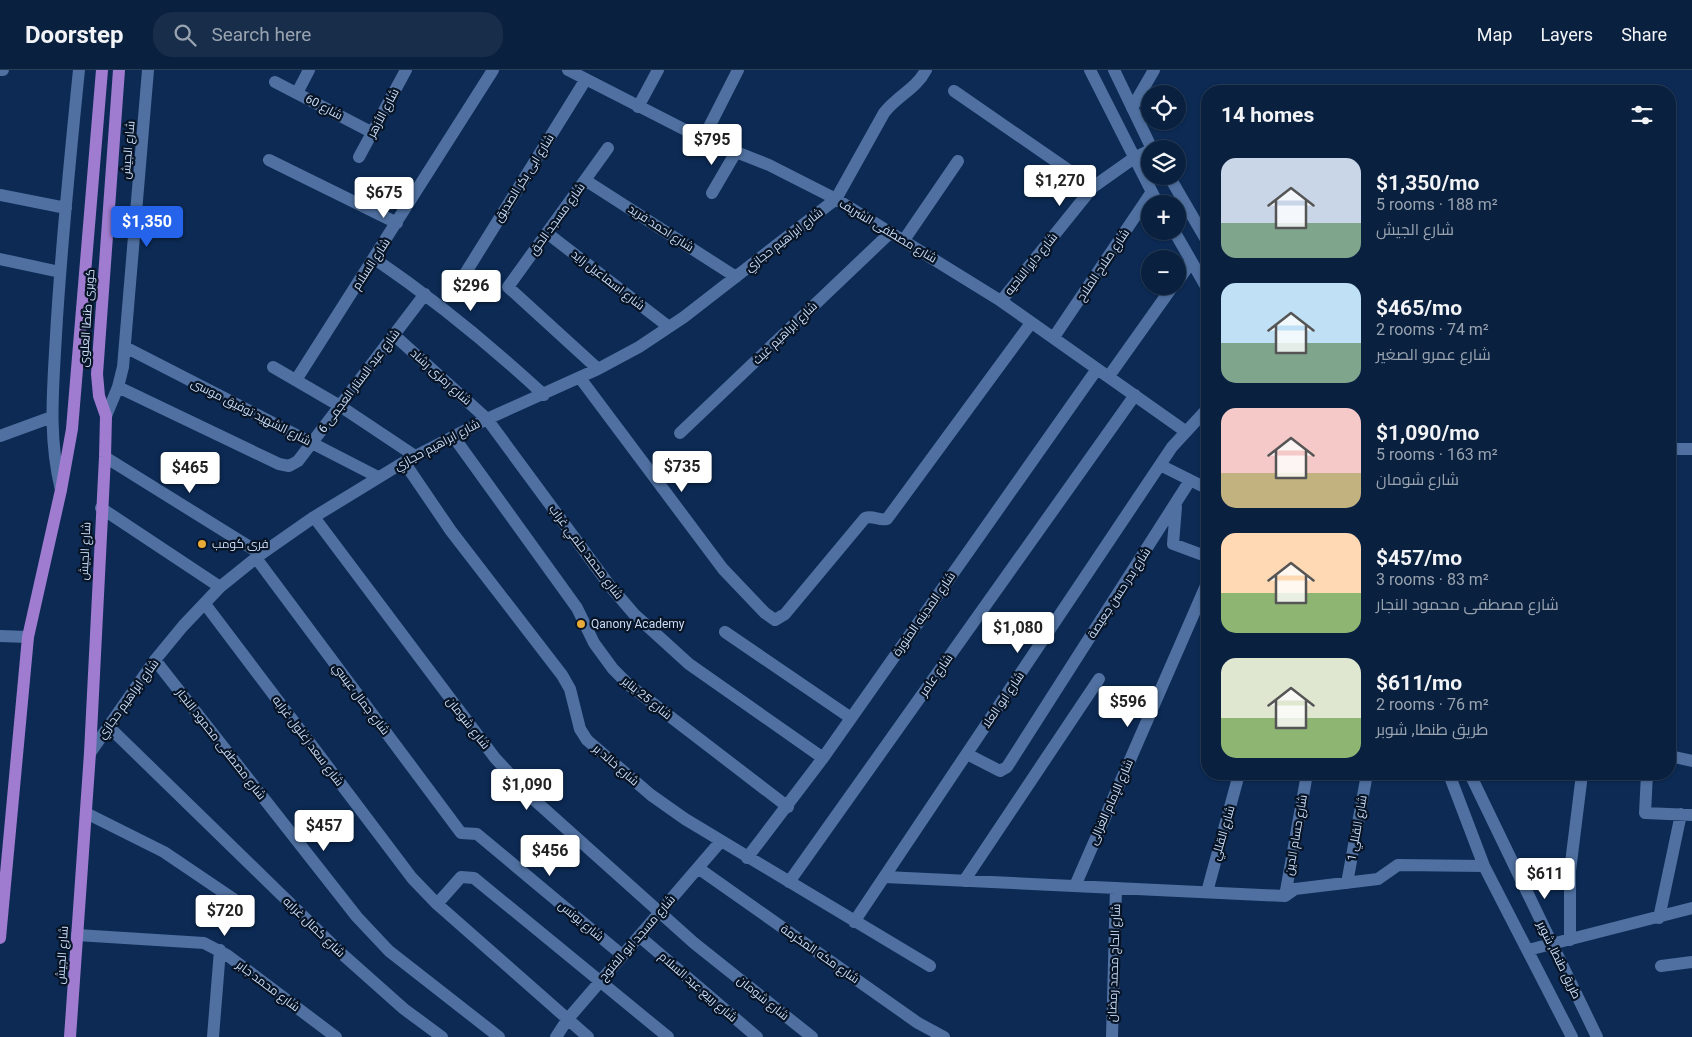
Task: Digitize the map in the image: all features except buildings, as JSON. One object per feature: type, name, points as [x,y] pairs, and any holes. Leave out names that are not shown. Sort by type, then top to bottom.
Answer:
[{"type":"main road","name":"كوبرى طنطا العلوى","points":[[61,490],[77,382],[102,70]]},
{"type":"main road","name":"كوبرى طنطا العلوى","points":[[106,416],[98,396],[97,374],[119,70]]},
{"type":"main road","name":"شارع الجيش","points":[[70,1037],[90,752],[106,416]]},
{"type":"main road","points":[[0,938],[28,637],[61,490]]},
{"type":"street","points":[[61,490],[52,442],[52,417],[60,272],[79,70]]},
{"type":"street","name":"شارع الجيش","points":[[106,416],[118,387],[125,347],[148,70]]},
{"type":"street","points":[[297,93],[309,70]]},
{"type":"street","name":"شارع الأزهر","points":[[359,157],[406,70]]},
{"type":"street","name":"شارع السلام","points":[[296,380],[398,223],[493,70]]},
{"type":"street","points":[[638,107],[658,70]]},
{"type":"street","points":[[703,139],[738,70]]},
{"type":"street","points":[[1090,70],[1152,195]]},
{"type":"street","points":[[1114,70],[1148,140]]},
{"type":"street","points":[[1132,108],[1154,70]]},
{"type":"street","name":"شارع مصطفى الشريف","points":[[570,71],[703,139],[795,176],[836,199],[1001,301],[1185,431]]},
{"type":"street","points":[[836,199],[884,113],[893,102],[915,86],[924,71]]},
{"type":"street","name":"شارع ابى بكر الصديق","points":[[463,277],[586,79]]},
{"type":"street","name":"شارع 60","points":[[275,82],[373,133]]},
{"type":"street","points":[[954,91],[1093,188]]},
{"type":"street","name":"شارع مسجد الحق","points":[[598,369],[508,289],[509,284],[608,148]]},
{"type":"street","points":[[712,194],[736,152]]},
{"type":"street","name":"شارع داير الناحيه","points":[[1001,301],[1093,188],[1141,154]]},
{"type":"street","points":[[269,160],[398,223]]},
{"type":"street","points":[[904,240],[958,161]]},
{"type":"street","name":"شارع احمد فريد","points":[[586,180],[736,277]]},
{"type":"street","points":[[1173,185],[1201,231]]},
{"type":"street","points":[[0,195],[66,208]]},
{"type":"street","name":"شارع ابراهيم حجازي","points":[[90,752],[155,660],[220,587],[259,556],[314,517],[404,462],[487,419],[598,369],[668,327],[836,199]]},
{"type":"street","name":"شارع صلاح الملاح","points":[[1054,337],[1141,216]]},
{"type":"street","name":"شارع ابراهيم غيث","points":[[680,433],[891,232]]},
{"type":"street","name":"شارع اسماعيل زايد","points":[[546,233],[668,327]]},
{"type":"street","points":[[1179,240],[1201,277]]},
{"type":"street","points":[[0,259],[60,272]]},
{"type":"street","points":[[374,259],[425,294],[486,342],[544,394]]},
{"type":"street","points":[[1186,269],[1191,262]]},
{"type":"street","name":"شارع عبد الستار العجمى 6","points":[[118,387],[279,464],[289,466],[298,461],[425,294]]},
{"type":"street","points":[[1108,376],[1167,295]]},
{"type":"street","points":[[580,378],[723,569],[765,613],[775,620],[785,614],[865,518],[871,516],[882,520],[887,519],[1031,323]]},
{"type":"street","name":"شارع رمزى رشاد","points":[[394,335],[487,419]]},
{"type":"street","name":"شارع الشهيد توفيق موسى","points":[[125,347],[378,477]]},
{"type":"street","points":[[272,367],[340,406],[416,456]]},
{"type":"street","name":"شارع المدينه المنورة","points":[[747,858],[788,807],[1098,368]]},
{"type":"street","name":"شارع عامر","points":[[789,882],[1135,395]]},
{"type":"street","name":"شارع ابو العلا","points":[[854,922],[1160,466],[1185,431],[1201,415]]},
{"type":"street","points":[[0,436],[52,417]]},
{"type":"street","name":"شارع محمد حلمي غراب","points":[[487,419],[610,586],[634,614],[689,664],[823,758]]},
{"type":"street","name":"شارع 25 يناير","points":[[453,436],[576,608],[594,643],[613,669],[629,685],[788,807]]},
{"type":"street","points":[[1676,450],[1692,449]]},
{"type":"street","points":[[105,457],[259,556]]},
{"type":"street","name":"شارع خالد بر","points":[[404,462],[451,531],[562,675],[570,689],[580,729],[587,740],[651,795],[747,858],[930,966]]},
{"type":"street","points":[[1160,466],[1201,486]]},
{"type":"street","name":"شارع بدر حسن جعيصة","points":[[967,754],[1000,771],[1007,767],[1189,482]]},
{"type":"street","points":[[1177,502],[1173,544],[1201,555]]},
{"type":"street","points":[[101,508],[220,587]]},
{"type":"street","name":"شارع شومان","points":[[314,517],[495,758],[531,797],[659,913],[812,1037]]},
{"type":"street","name":"شارع جمال عيسي","points":[[259,556],[461,832],[469,834]]},
{"type":"street","name":"شارع الإمام الغزالى","points":[[1075,886],[1201,596]]},
{"type":"street","name":"شارع سعد زغلول غرابه","points":[[204,604],[412,878],[437,904],[588,1037]]},
{"type":"street","points":[[725,632],[851,718]]},
{"type":"street","points":[[0,636],[28,637]]},
{"type":"street","name":"شارع مصطفى محمود النجار","points":[[155,660],[357,917],[389,951],[499,1037]]},
{"type":"street","points":[[964,881],[1099,679]]},
{"type":"street","name":"شارع كمال غرابه","points":[[108,726],[341,954],[404,1009],[442,1037]]},
{"type":"street","points":[[1676,757],[1692,761]]},
{"type":"street","name":"شارع القللي","points":[[1207,892],[1238,780]]},
{"type":"street","name":"شارع حسام الدين","points":[[1285,896],[1306,780]]},
{"type":"street","name":"شارع القللي 1","points":[[1347,883],[1366,780]]},
{"type":"street","name":"طريق طنطا, شوبر","points":[[1451,780],[1484,866],[1572,1037]]},
{"type":"street","name":"طريق طنطا, شوبر","points":[[1473,780],[1597,1037]]},
{"type":"street","points":[[1570,940],[1570,871],[1581,780]]},
{"type":"street","points":[[1648,780],[1645,813],[1687,814],[1660,918]]},
{"type":"street","points":[[86,813],[126,831],[164,852],[235,900]]},
{"type":"street","name":"شارع يونس","points":[[469,834],[477,834],[622,955]]},
{"type":"street","name":"شارع مسجد ابو الفتوح","points":[[556,1037],[567,1020],[721,841]]},
{"type":"street","points":[[884,877],[1285,896],[1295,889],[1378,880],[1398,865],[1484,866]]},
{"type":"street","name":"شارع مكه المكرمة","points":[[698,868],[910,1017],[944,1037]]},
{"type":"street","points":[[437,904],[461,877],[474,878],[668,1037]]},
{"type":"street","name":"شارع الحاج محمد رمضان","points":[[1112,1037],[1116,888]]},
{"type":"street","points":[[1528,950],[1660,918],[1692,908]]},
{"type":"street","name":"شارع محمد جابر","points":[[77,935],[204,943],[220,950],[336,1037]]},
{"type":"street","name":"شارع ربيع عبد السلام","points":[[639,936],[757,1037]]},
{"type":"street","points":[[213,1037],[220,950]]},
{"type":"street","points":[[1661,966],[1692,962]]},
{"type":"place","name":"فرى كومب","points":[[202,544]]},
{"type":"place","name":"Qanony Academy","points":[[581,624]]}]
